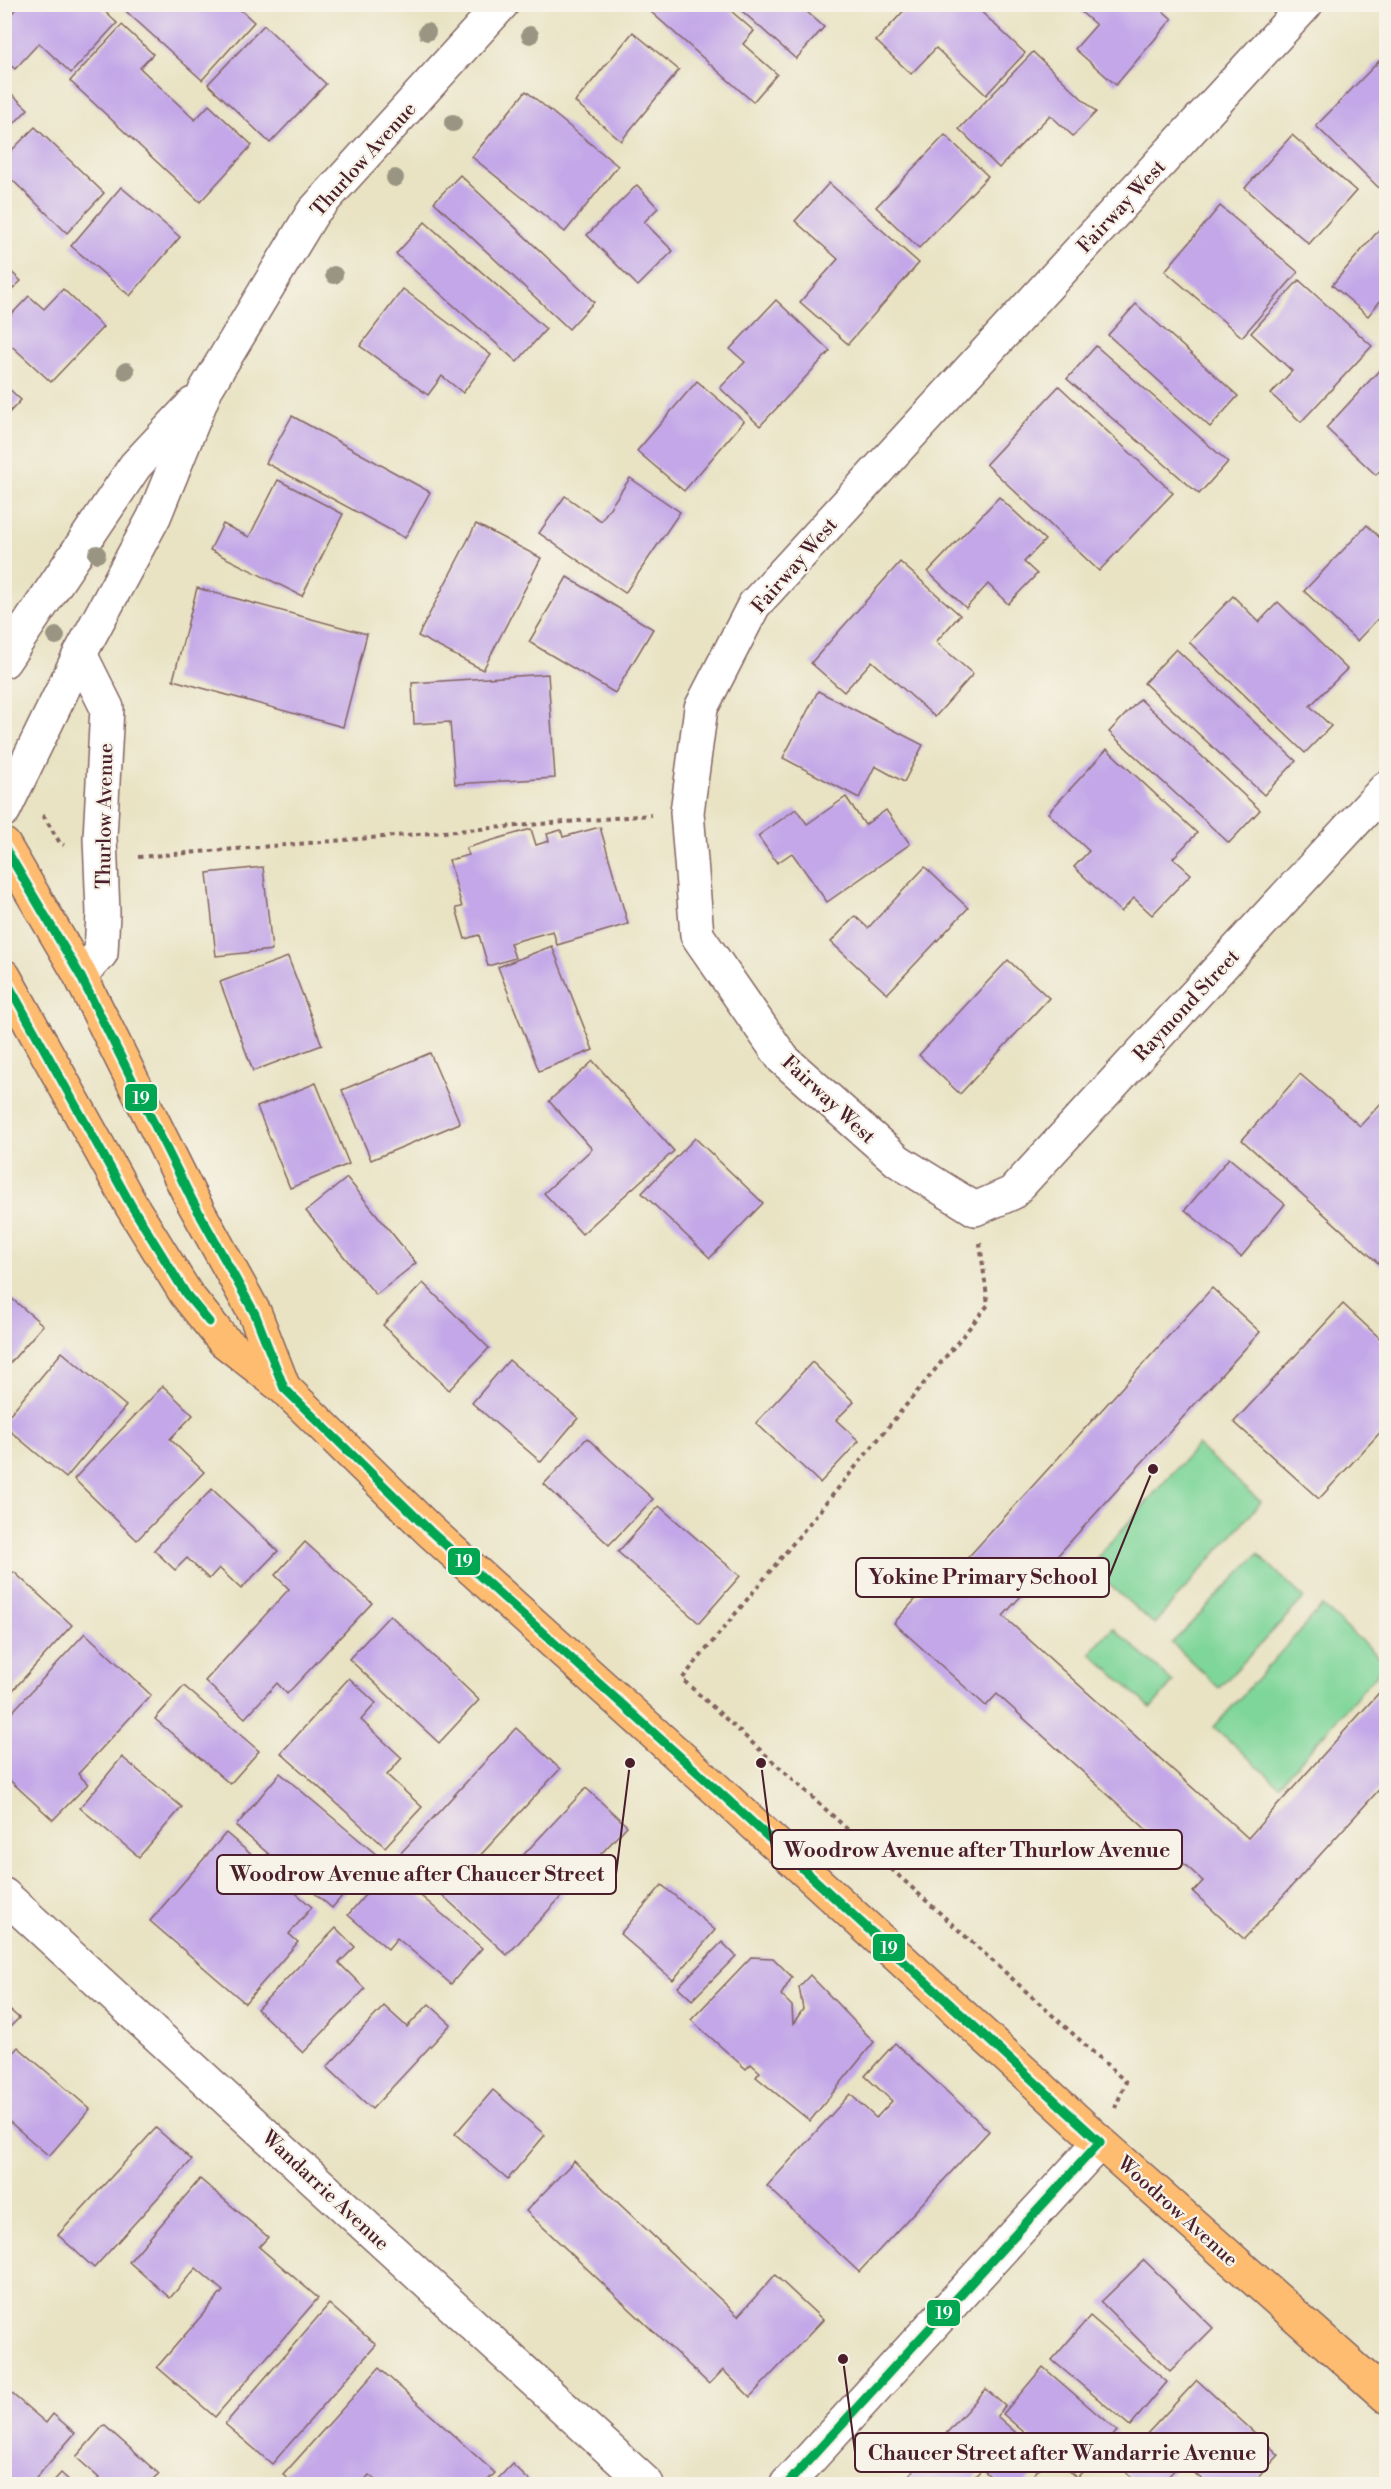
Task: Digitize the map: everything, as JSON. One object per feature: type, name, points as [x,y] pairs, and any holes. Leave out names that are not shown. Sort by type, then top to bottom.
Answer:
[{"type":"main road","name":"Woodrow Avenue","points":[[4,845],[80,975],[192,1200],[255,1314],[284,1388]]},
{"type":"main road","name":"Woodrow Avenue","points":[[4,976],[131,1205],[186,1294],[223,1340],[284,1388],[430,1531],[716,1789],[1100,2142],[1386,2396]]},
{"type":"street","name":"Thurlow Avenue","points":[[4,810],[80,654],[153,517],[206,389],[313,212],[502,4]]},
{"type":"street","name":"Fairway West","points":[[975,1209],[898,1161],[783,1059],[697,935],[687,812],[700,708],[754,605],[1306,4]]},
{"type":"street","name":"Thurlow Avenue","points":[[9,650],[135,466],[206,389]]},
{"type":"street","name":"Thurlow Avenue","points":[[80,654],[107,708],[100,838],[103,913],[101,953],[80,975]]},
{"type":"street","name":"Raymond Street","points":[[975,1209],[1012,1193],[1386,788]]},
{"type":"street","name":"Wandarrie Avenue","points":[[4,1895],[648,2484]]},
{"type":"street","points":[[787,2484],[1100,2142]]},
{"type":"path","points":[[42,812],[60,843],[68,846]]},
{"type":"path","points":[[136,857],[687,812]]},
{"type":"path","points":[[975,1209],[988,1305],[682,1679],[1126,2082],[1100,2142]]},
{"type":"green space","points":[[1197,1445],[1261,1502],[1154,1624],[1089,1567]]},
{"type":"green space","points":[[1258,1554],[1304,1598],[1219,1688],[1172,1643]]},
{"type":"green space","points":[[1322,1606],[1386,1663],[1279,1785],[1214,1727]]},
{"type":"green space","points":[[1113,1628],[1173,1682],[1151,1708],[1090,1653]]},
{"type":"building","points":[[20,4],[73,4],[76,7],[79,4],[97,4],[117,23],[71,73],[39,43],[15,69],[4,60],[4,22]]},
{"type":"building","points":[[118,4],[234,4],[254,22],[202,80]]},
{"type":"building","points":[[642,4],[723,4],[754,31],[743,44],[777,74],[753,102]]},
{"type":"building","points":[[734,4],[798,4],[824,27],[796,59]]},
{"type":"building","points":[[910,4],[973,4],[1025,53],[986,95],[936,48],[911,74],[876,41]]},
{"type":"building","points":[[1072,4],[1155,4],[1172,19],[1116,85],[1075,49],[1096,25]]},
{"type":"building","points":[[122,25],[153,54],[140,68],[195,120],[209,105],[252,145],[200,202],[70,81]]},
{"type":"building","points":[[264,25],[326,84],[270,143],[208,84]]},
{"type":"building","points":[[633,32],[679,70],[621,141],[575,102]]},
{"type":"building","points":[[1033,52],[1096,112],[1073,136],[1050,115],[999,168],[959,129]]},
{"type":"building","points":[[1381,59],[1386,64],[1386,180],[1379,188],[1316,126]]},
{"type":"building","points":[[4,87],[28,109],[4,134]]},
{"type":"building","points":[[526,91],[618,166],[565,232],[472,157]]},
{"type":"building","points":[[35,127],[104,193],[67,233],[4,172],[4,158]]},
{"type":"building","points":[[945,135],[988,176],[919,248],[876,207]]},
{"type":"building","points":[[1292,135],[1356,191],[1309,244],[1245,188]]},
{"type":"building","points":[[460,175],[594,302],[569,329],[434,202]]},
{"type":"building","points":[[829,183],[919,263],[848,344],[800,302],[838,259],[795,221]]},
{"type":"building","points":[[637,185],[658,208],[644,222],[673,251],[638,286],[587,235]]},
{"type":"building","points":[[121,187],[180,237],[130,296],[71,246]]},
{"type":"building","points":[[1220,206],[1298,272],[1242,337],[1165,271]]},
{"type":"building","points":[[425,222],[546,329],[517,362],[396,254]]},
{"type":"building","points":[[1384,224],[1386,227],[1386,294],[1368,316],[1332,285]]},
{"type":"building","points":[[4,265],[21,281],[4,297]]},
{"type":"building","points":[[1299,280],[1372,346],[1301,422],[1271,394],[1292,371],[1251,333]]},
{"type":"building","points":[[63,289],[103,327],[51,382],[4,339],[4,322],[29,296],[44,309]]},
{"type":"building","points":[[403,289],[491,355],[463,393],[442,376],[428,395],[360,346]]},
{"type":"building","points":[[776,300],[830,351],[760,426],[720,388],[745,362],[730,349]]},
{"type":"building","points":[[1136,304],[1238,396],[1210,427],[1108,335]]},
{"type":"building","points":[[1096,346],[1228,462],[1199,494],[1067,379]]},
{"type":"building","points":[[1386,363],[1386,464],[1376,475],[1326,428]]},
{"type":"building","points":[[697,381],[744,421],[684,491],[637,451]]},
{"type":"building","points":[[4,384],[21,400],[4,418]]},
{"type":"building","points":[[1059,386],[1173,493],[1099,571],[986,464]]},
{"type":"building","points":[[292,416],[430,492],[405,538],[266,463]]},
{"type":"building","points":[[630,478],[680,512],[625,593],[539,533],[565,496],[601,521]]},
{"type":"building","points":[[278,480],[343,514],[302,596],[210,550],[223,524],[249,537]]},
{"type":"building","points":[[999,497],[1045,540],[1024,562],[1037,574],[1008,604],[988,584],[966,608],[928,572]]},
{"type":"building","points":[[476,524],[541,558],[483,670],[418,636]]},
{"type":"building","points":[[1367,525],[1386,544],[1386,610],[1357,641],[1304,591]]},
{"type":"building","points":[[900,562],[960,615],[936,642],[973,674],[935,717],[872,661],[844,692],[811,663]]},
{"type":"building","points":[[567,577],[653,629],[615,693],[529,642]]},
{"type":"building","points":[[197,588],[367,634],[343,727],[173,680]]},
{"type":"building","points":[[1233,596],[1259,622],[1278,602],[1347,669],[1310,706],[1331,726],[1305,753],[1189,642]]},
{"type":"building","points":[[1176,649],[1296,761],[1264,795],[1144,683]]},
{"type":"building","points":[[548,674],[555,778],[455,784],[450,722],[414,724],[412,683]]},
{"type":"building","points":[[818,691],[923,745],[904,782],[875,766],[859,798],[783,758]]},
{"type":"building","points":[[1140,699],[1260,810],[1229,843],[1109,732]]},
{"type":"building","points":[[1107,749],[1197,833],[1173,858],[1191,874],[1152,915],[1134,898],[1121,912],[1074,867],[1089,851],[1048,813]]},
{"type":"building","points":[[846,797],[865,825],[886,810],[910,844],[827,902],[792,853],[777,863],[758,836],[796,809],[807,824]]},
{"type":"building","points":[[600,827],[628,924],[557,945],[553,931],[510,943],[515,958],[488,966],[479,935],[465,939],[456,908],[462,907],[449,860],[469,855],[466,848],[531,829],[536,845],[549,841],[547,834],[561,830],[563,837]]},
{"type":"building","points":[[263,867],[272,950],[216,956],[207,873]]},
{"type":"building","points":[[925,867],[968,908],[887,994],[831,942],[855,916],[868,928]]},
{"type":"building","points":[[552,946],[593,1050],[539,1071],[498,967]]},
{"type":"building","points":[[288,957],[322,1045],[253,1071],[220,982]]},
{"type":"building","points":[[1008,960],[1049,998],[960,1094],[919,1055]]},
{"type":"building","points":[[430,1053],[460,1123],[371,1160],[342,1090]]},
{"type":"building","points":[[593,1061],[674,1151],[582,1234],[544,1193],[592,1149],[549,1101]]},
{"type":"building","points":[[1300,1074],[1360,1126],[1383,1101],[1386,1104],[1386,1270],[1242,1140]]},
{"type":"building","points":[[316,1083],[349,1164],[290,1188],[257,1107]]},
{"type":"building","points":[[695,1138],[763,1203],[710,1258],[642,1193]]},
{"type":"building","points":[[1229,1158],[1285,1204],[1241,1257],[1185,1210]]},
{"type":"building","points":[[347,1178],[416,1263],[376,1295],[306,1211]]},
{"type":"building","points":[[423,1283],[489,1348],[449,1390],[383,1325]]},
{"type":"building","points":[[1212,1288],[1260,1332],[1003,1616],[1248,1838],[1386,1685],[1386,1782],[1244,1939],[1193,1892],[1203,1881],[997,1694],[986,1706],[894,1623],[935,1578],[943,1585]]},
{"type":"building","points":[[4,1292],[43,1325],[4,1370]]},
{"type":"building","points":[[1343,1304],[1386,1344],[1386,1426],[1319,1499],[1234,1422]]},
{"type":"building","points":[[62,1352],[126,1406],[66,1478],[4,1426],[4,1421]]},
{"type":"building","points":[[509,1360],[578,1418],[541,1462],[472,1403]]},
{"type":"building","points":[[812,1362],[854,1402],[836,1420],[859,1441],[820,1483],[756,1423]]},
{"type":"building","points":[[163,1386],[193,1415],[170,1439],[204,1472],[137,1540],[74,1479]]},
{"type":"building","points":[[587,1438],[653,1499],[609,1545],[544,1484]]},
{"type":"building","points":[[212,1489],[278,1551],[241,1589],[219,1568],[209,1579],[187,1558],[175,1570],[154,1550]]},
{"type":"building","points":[[659,1506],[740,1576],[699,1623],[618,1552]]},
{"type":"building","points":[[305,1542],[372,1603],[287,1694],[277,1683],[245,1718],[205,1681],[289,1589],[275,1575]]},
{"type":"building","points":[[14,1572],[72,1625],[4,1700],[4,1583]]},
{"type":"building","points":[[390,1615],[479,1700],[439,1743],[349,1659]]},
{"type":"building","points":[[85,1633],[151,1695],[78,1774],[88,1784],[53,1820],[4,1775],[4,1721]]},
{"type":"building","points":[[349,1678],[376,1703],[361,1720],[402,1758],[387,1775],[422,1807],[385,1847],[281,1753]]},
{"type":"building","points":[[184,1686],[259,1751],[230,1784],[155,1719]]},
{"type":"building","points":[[516,1728],[560,1769],[476,1860],[499,1881],[586,1788],[627,1826],[507,1955],[399,1855]]},
{"type":"building","points":[[122,1757],[182,1807],[139,1857],[80,1808]]},
{"type":"building","points":[[280,1773],[377,1855],[332,1908],[236,1826]]},
{"type":"building","points":[[226,1833],[312,1907],[289,1934],[298,1942],[245,2003],[150,1921]]},
{"type":"building","points":[[388,1868],[482,1948],[451,1984],[397,1938],[388,1949],[348,1915]]},
{"type":"building","points":[[662,1885],[715,1930],[673,1980],[620,1934]]},
{"type":"building","points":[[336,1928],[355,1947],[339,1963],[365,1989],[303,2053],[257,2009]]},
{"type":"building","points":[[722,1942],[736,1956],[692,2000],[678,1987]]},
{"type":"building","points":[[751,1957],[773,1958],[792,1977],[781,1995],[792,2006],[793,2024],[803,2009],[799,1987],[810,1975],[874,2042],[810,2121],[756,2077],[760,2072],[751,2064],[746,2069],[691,2020]]},
{"type":"building","points":[[429,2004],[451,2024],[372,2109],[327,2067],[384,2006],[407,2027]]},
{"type":"building","points":[[4,2005],[19,2018],[4,2033]]},
{"type":"building","points":[[895,2043],[989,2131],[859,2272],[767,2186],[850,2094],[876,2118],[892,2101],[865,2076]]},
{"type":"building","points":[[18,2047],[90,2109],[49,2156],[4,2117],[4,2063]]},
{"type":"building","points":[[493,2090],[545,2135],[508,2179],[455,2134]]},
{"type":"building","points":[[156,2128],[192,2160],[94,2268],[58,2235]]},
{"type":"building","points":[[574,2161],[738,2316],[775,2275],[823,2320],[750,2397],[723,2370],[709,2384],[526,2211]]},
{"type":"building","points":[[200,2179],[268,2237],[259,2247],[318,2298],[215,2417],[157,2367],[223,2291],[196,2268],[170,2298],[129,2262]]},
{"type":"building","points":[[1144,2260],[1213,2328],[1170,2371],[1101,2302]]},
{"type":"building","points":[[329,2304],[376,2345],[272,2464],[225,2424]]},
{"type":"building","points":[[1090,2316],[1167,2382],[1130,2426],[1052,2360]]},
{"type":"building","points":[[1043,2367],[1117,2431],[1077,2478],[1003,2414]]},
{"type":"building","points":[[379,2368],[495,2473],[484,2484],[380,2484],[369,2475],[361,2484],[294,2484],[283,2475]]},
{"type":"building","points":[[1197,2380],[1279,2455],[1252,2484],[1207,2484],[1182,2462],[1161,2484],[1139,2484],[1118,2465]]},
{"type":"building","points":[[4,2387],[46,2423],[53,2414],[75,2433],[31,2484],[9,2484],[4,2481]]},
{"type":"building","points":[[986,2389],[1005,2406],[997,2416],[1047,2460],[1025,2484],[999,2484],[982,2469],[968,2484],[901,2484]]},
{"type":"building","points":[[104,2425],[159,2474],[149,2484],[93,2484],[99,2478],[76,2457]]},
{"type":"building","points":[[512,2464],[533,2484],[493,2484]]},
{"type":"building","points":[[61,2473],[73,2484],[51,2484]]},
{"type":"transit line","name":"19","points":[[4,846],[80,975],[192,1200],[255,1314],[284,1388],[430,1531],[716,1789],[1100,2142]]},
{"type":"transit line","name":"19","points":[[4,977],[131,1205],[186,1294],[209,1322]]},
{"type":"transit line","name":"19","points":[[787,2484],[1100,2142]]},
{"type":"place","name":"Yokine Primary School","points":[[1153,1469]]},
{"type":"place","name":"Woodrow Avenue after Chaucer Street","points":[[630,1763]]},
{"type":"place","name":"Woodrow Avenue after Thurlow Avenue","points":[[761,1763]]},
{"type":"place","name":"Chaucer Street after Wandarrie Avenue","points":[[843,2359]]}]
